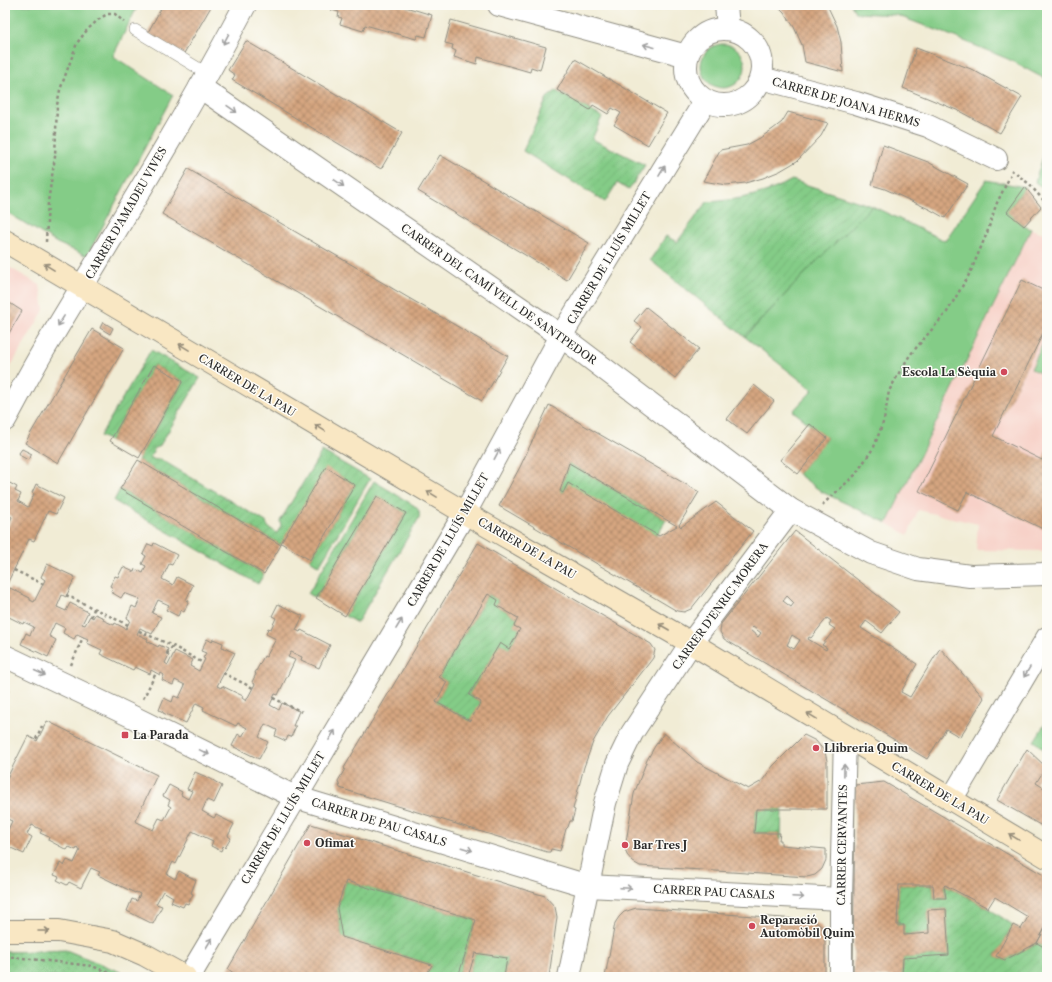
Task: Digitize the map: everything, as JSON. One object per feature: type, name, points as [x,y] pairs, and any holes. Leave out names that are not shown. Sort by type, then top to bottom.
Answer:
[{"type":"street","name":"CARRER D'AMADEU VIVES","points":[[5,420],[53,334],[82,288],[204,81],[245,5]]},
{"type":"street","points":[[499,5],[687,56]]},
{"type":"street","points":[[726,5],[728,28]]},
{"type":"street","points":[[717,28],[728,28],[741,32],[752,40],[759,51],[762,64],[761,78],[753,93],[739,103],[722,106],[705,101],[695,93],[688,82],[685,69],[687,56],[691,46],[698,38],[717,28]]},
{"type":"street","name":"CARRER DE JOANA HERMS","points":[[761,78],[856,103],[928,126],[1004,165]]},
{"type":"street","name":"CARRER DEL CAMÍ VELL DE SANTPEDOR","points":[[204,81],[562,336],[797,514]]},
{"type":"street","name":"CARRER DE LLUÍS MILLET","points":[[189,977],[465,513],[562,336],[705,101]]},
{"type":"street","name":"CARRER DE LA PAU","points":[[5,241],[82,288],[465,513],[691,642],[1047,857]]},
{"type":"street","points":[[797,514],[871,553],[918,569],[970,576],[1047,574]]},
{"type":"street","name":"CARRER D'ENRIC MORERA","points":[[569,977],[605,803],[618,764],[632,733],[691,642],[797,514]]},
{"type":"street","points":[[951,800],[1047,638]]},
{"type":"street","name":"CARRER DE PAU CASALS","points":[[5,656],[295,797],[588,886]]},
{"type":"street","name":"CARRER CERVANTES","points":[[841,977],[841,899],[845,736]]},
{"type":"street","name":"CARRER PAU CASALS","points":[[588,886],[841,899]]},
{"type":"street","points":[[5,931],[59,931],[113,941],[146,955],[185,977]]},
{"type":"lane","points":[[135,30],[204,81]]},
{"type":"path","points":[[44,264],[48,202],[55,156],[57,105],[60,90],[77,43],[87,30],[107,14],[115,14],[135,30]]},
{"type":"path","points":[[797,514],[822,505],[855,475],[874,447],[884,420],[889,391],[899,372],[910,355],[947,312],[970,273],[987,233],[996,205],[1004,165],[1028,183],[1047,204]]},
{"type":"path","points":[[14,570],[43,584]]},
{"type":"path","points":[[66,595],[128,625]]},
{"type":"path","points":[[91,617],[94,609]]},
{"type":"path","points":[[139,631],[173,646],[203,663]]},
{"type":"path","points":[[63,684],[83,637]]},
{"type":"path","points":[[167,654],[173,646]]},
{"type":"path","points":[[134,718],[156,673]]},
{"type":"path","points":[[223,673],[253,688]]},
{"type":"path","points":[[273,698],[302,712]]},
{"type":"path","points":[[36,739],[42,726]]},
{"type":"path","points":[[5,956],[92,966],[119,977]]},
{"type":"shaded area","name":"Escola La Sèquia","points":[[1031,229],[1047,234],[1047,551],[976,550],[978,524],[918,510],[908,535],[887,523]]},
{"type":"shaded area","points":[[5,265],[40,285],[44,310],[5,376]]},
{"type":"green space","points":[[5,5],[138,5],[113,56],[173,95],[87,256],[57,243],[5,211]]},
{"type":"green space","points":[[851,5],[1047,5],[1047,80],[1008,59],[947,34],[896,15],[856,13]]},
{"type":"green space","points":[[727,44],[739,50],[744,58],[744,74],[739,82],[731,87],[719,88],[707,82],[702,74],[701,62],[707,50],[715,45]]},
{"type":"green space","points":[[556,91],[602,117],[592,139],[645,165],[629,190],[617,183],[605,202],[523,151],[547,98]]},
{"type":"green space","points":[[1047,144],[1047,191],[1035,182]]},
{"type":"green space","points":[[792,180],[872,206],[810,268],[745,337],[650,260],[666,236],[677,242],[707,202],[751,196],[762,193]]},
{"type":"green space","points":[[986,180],[1025,187],[1007,212],[1024,226],[1031,229],[887,523],[822,492],[798,474],[827,438],[793,411],[813,390],[745,337],[810,268],[872,206],[945,241]]},
{"type":"green space","points":[[1047,335],[1047,376],[1031,369]]},
{"type":"green space","points":[[151,350],[200,378],[159,447],[155,448],[150,457],[155,460],[160,459],[266,522],[268,527],[277,533],[281,526],[280,521],[322,451],[370,479],[319,566],[310,560],[355,485],[326,468],[281,545],[138,460],[182,381],[154,365],[110,441],[100,436]]},
{"type":"green space","points":[[569,463],[666,520],[657,535],[560,491]]},
{"type":"green space","points":[[374,481],[415,506],[419,512],[419,518],[357,623],[345,616],[406,513],[377,496],[316,598],[308,594]]},
{"type":"green space","points":[[120,489],[264,574],[258,584],[114,501]]},
{"type":"green space","points":[[488,594],[498,600],[496,605],[518,618],[514,625],[520,629],[509,649],[500,644],[469,695],[481,702],[470,721],[436,702],[447,682],[439,677]]},
{"type":"green space","points":[[1047,721],[1047,752],[1034,741]]},
{"type":"green space","points":[[756,809],[782,809],[781,840],[779,840],[779,833],[754,833]]},
{"type":"green space","points":[[346,881],[476,920],[458,977],[425,977],[432,965],[342,937],[337,908]]},
{"type":"green space","points":[[899,885],[933,885],[934,898],[946,898],[945,885],[988,908],[1013,925],[996,956],[1005,960],[1037,943],[1047,949],[1047,977],[902,977],[903,958],[949,955],[946,909],[928,910],[929,933],[904,935],[904,925],[897,925]]},
{"type":"green space","points":[[66,950],[133,977],[5,977],[5,952]]},
{"type":"green space","points":[[475,953],[507,958],[504,977],[468,977]]},
{"type":"building","points":[[163,5],[212,5],[183,55],[147,34]]},
{"type":"building","points":[[332,5],[399,5],[432,15],[426,37],[418,35],[416,39],[365,25],[363,31],[340,24],[342,18],[338,17],[339,12],[331,10]]},
{"type":"building","points":[[777,5],[827,5],[837,26],[841,42],[843,72],[805,62],[802,45],[794,27],[784,12]]},
{"type":"building","points":[[451,20],[546,47],[540,70],[531,67],[530,72],[478,57],[477,64],[454,57],[456,51],[452,49],[453,45],[445,43]]},
{"type":"building","points":[[246,41],[402,133],[381,169],[232,80],[235,75],[228,70]]},
{"type":"building","points":[[916,48],[971,69],[1022,97],[1000,133],[959,111],[903,88]]},
{"type":"building","points":[[575,59],[667,113],[648,145],[614,125],[621,113],[612,108],[608,114],[593,105],[590,110],[557,90]]},
{"type":"building","points":[[788,112],[828,123],[821,136],[797,161],[780,171],[745,183],[726,185],[703,181],[720,150],[747,145],[760,138],[782,122]]},
{"type":"building","points":[[883,145],[928,162],[968,184],[945,218],[885,189],[872,185]]},
{"type":"building","points":[[440,155],[589,243],[567,280],[418,191]]},
{"type":"building","points":[[188,169],[508,356],[482,401],[162,214]]},
{"type":"building","points":[[1025,187],[1041,207],[1024,226],[1007,212]]},
{"type":"building","points":[[1022,280],[1047,292],[1047,325],[993,436],[1042,460],[1047,449],[1047,531],[967,492],[958,510],[919,491]]},
{"type":"building","points":[[5,300],[22,311],[5,340]]},
{"type":"building","points":[[646,307],[699,349],[675,378],[630,342],[642,327],[634,321]]},
{"type":"building","points":[[103,322],[113,328],[110,334],[100,328]]},
{"type":"building","points":[[92,329],[124,348],[58,463],[25,443]]},
{"type":"building","points":[[154,365],[183,381],[139,458],[110,441]]},
{"type":"building","points":[[754,385],[774,401],[747,434],[727,419]]},
{"type":"building","points":[[549,405],[699,492],[679,525],[681,527],[716,502],[753,531],[691,609],[684,612],[677,611],[499,506],[520,467]],"holes":[[[569,463],[677,526],[659,536],[568,483],[563,493],[560,491]]]},
{"type":"building","points":[[810,424],[827,438],[798,474],[780,460]]},
{"type":"building","points":[[22,449],[32,454],[28,460],[19,453]]},
{"type":"building","points":[[138,460],[281,545],[264,574],[120,489]]},
{"type":"building","points":[[326,467],[355,485],[310,560],[281,543]]},
{"type":"building","points":[[6,481],[17,487],[15,491],[21,494],[18,501],[28,507],[34,494],[32,493],[36,484],[64,498],[56,514],[48,511],[34,541],[29,539],[5,588],[5,530],[12,517],[5,513]]},
{"type":"building","points":[[377,496],[406,513],[345,616],[316,598]]},
{"type":"building","points":[[795,531],[899,612],[882,633],[866,621],[861,628],[917,664],[901,692],[910,697],[940,648],[984,698],[960,737],[946,729],[927,759],[724,639],[720,632],[721,624]],"holes":[[[787,596],[794,603],[791,607],[783,601]],[[827,618],[831,621],[829,625],[835,629],[822,645],[827,648],[826,650],[808,639],[809,637],[811,638]],[[753,627],[761,633],[758,637],[750,630]],[[792,635],[800,640],[794,649],[787,645]]]},
{"type":"building","points":[[154,543],[177,555],[172,565],[169,564],[162,579],[173,585],[177,577],[193,585],[186,600],[189,601],[184,612],[181,610],[178,616],[166,610],[169,605],[158,600],[152,613],[161,617],[152,634],[140,628],[137,634],[148,639],[147,641],[158,647],[159,645],[168,649],[166,654],[169,655],[165,663],[168,665],[175,651],[193,660],[190,666],[199,671],[205,659],[203,658],[206,653],[201,651],[207,639],[212,642],[213,639],[223,643],[222,647],[235,653],[217,686],[221,688],[222,686],[243,696],[242,698],[246,701],[255,684],[252,682],[256,674],[255,673],[264,656],[266,657],[276,639],[266,634],[268,628],[271,629],[276,618],[272,616],[278,604],[303,616],[296,630],[300,632],[301,630],[330,645],[319,668],[301,660],[302,657],[291,652],[288,657],[295,660],[278,695],[275,694],[270,705],[279,710],[282,703],[299,711],[293,726],[296,726],[291,737],[288,736],[286,741],[275,736],[277,730],[265,724],[259,737],[268,742],[259,759],[232,746],[238,734],[242,737],[247,728],[238,723],[236,726],[203,710],[204,707],[196,703],[186,723],[159,710],[164,698],[172,702],[174,696],[179,698],[185,685],[175,680],[173,685],[162,680],[164,675],[161,673],[160,675],[151,670],[150,674],[135,667],[133,670],[100,654],[102,650],[87,643],[88,639],[77,634],[74,639],[63,633],[65,628],[55,623],[49,636],[56,640],[48,657],[21,644],[26,633],[30,635],[34,627],[24,622],[23,624],[5,615],[5,588],[9,590],[10,588],[30,598],[30,600],[34,602],[45,580],[41,577],[47,564],[75,577],[66,597],[62,595],[57,607],[66,611],[70,603],[88,612],[82,624],[85,625],[90,616],[93,618],[95,614],[104,618],[103,620],[114,625],[115,623],[126,629],[130,620],[127,618],[132,606],[136,608],[140,599],[124,593],[121,598],[111,592],[113,588],[110,586],[115,576],[118,577],[123,567],[134,572],[135,569],[143,573],[146,566],[142,564],[146,556],[143,554],[148,544],[153,546]]},
{"type":"building","points":[[478,543],[651,644],[655,650],[653,658],[608,716],[593,742],[584,767],[573,809],[575,810],[572,821],[570,821],[566,829],[560,851],[551,849],[550,852],[547,852],[340,788],[338,781],[345,769],[344,768]],"holes":[[[488,594],[498,600],[496,605],[518,618],[514,626],[520,629],[509,649],[500,643],[469,695],[481,702],[470,721],[436,702],[447,682],[439,677]]]},
{"type":"building","points":[[5,689],[9,691],[5,699]]},
{"type":"building","points":[[47,721],[157,775],[135,821],[153,830],[159,818],[164,820],[171,807],[168,805],[170,800],[163,796],[169,785],[182,792],[181,795],[188,799],[192,791],[187,789],[195,772],[222,786],[214,803],[207,800],[202,811],[214,818],[216,815],[234,824],[228,836],[231,838],[225,848],[223,846],[221,851],[211,846],[213,841],[192,831],[176,864],[173,862],[167,874],[175,879],[179,871],[196,880],[191,893],[193,894],[188,904],[185,903],[183,907],[171,902],[173,897],[163,891],[156,904],[162,906],[153,924],[127,911],[132,899],[137,901],[140,894],[98,875],[100,872],[91,868],[81,888],[69,882],[67,885],[57,880],[59,877],[54,875],[60,863],[64,866],[67,860],[74,863],[80,850],[69,847],[67,850],[48,840],[49,837],[40,833],[42,830],[32,825],[27,834],[32,837],[24,854],[11,848],[9,851],[5,849],[5,831],[7,832],[12,821],[5,818],[5,782],[28,736],[37,741]]},
{"type":"building","points":[[664,733],[697,762],[748,789],[762,781],[773,766],[804,735],[816,741],[825,752],[827,761],[827,809],[756,809],[754,833],[780,833],[779,840],[781,840],[781,845],[826,849],[826,860],[822,869],[815,875],[807,877],[640,866],[633,862],[627,855],[625,848],[634,794],[647,760]]},
{"type":"building","points":[[1027,749],[1046,767],[1036,783],[1047,790],[1047,829],[997,800]]},
{"type":"building","points":[[884,782],[1047,877],[1047,924],[1037,943],[1005,960],[996,956],[1013,925],[1021,929],[1028,917],[995,897],[988,908],[945,885],[946,898],[934,898],[933,885],[899,885],[897,925],[904,925],[904,935],[929,933],[928,910],[946,909],[949,955],[903,958],[902,977],[853,977],[855,785]]},
{"type":"building","points":[[311,824],[545,896],[555,907],[557,917],[549,977],[504,977],[507,958],[475,953],[468,977],[458,977],[476,920],[346,881],[337,908],[342,937],[432,965],[425,977],[239,977],[228,969]]},
{"type":"building","points":[[636,908],[813,920],[821,926],[825,935],[825,977],[605,977],[615,923],[624,912]]},
{"type":"building","points":[[1047,925],[1047,949],[1037,943]]},
{"type":"place","name":"Escola La Sèquia","points":[[1004,372]]},
{"type":"place","name":"La Parada","points":[[125,735]]},
{"type":"place","name":"Llibreria Quim","points":[[816,748]]},
{"type":"place","name":"Ofimat","points":[[307,843]]},
{"type":"place","name":"Bar Tres J","points":[[625,845]]},
{"type":"place","name":"Reparació Automòbil Quim","points":[[752,926]]}]
